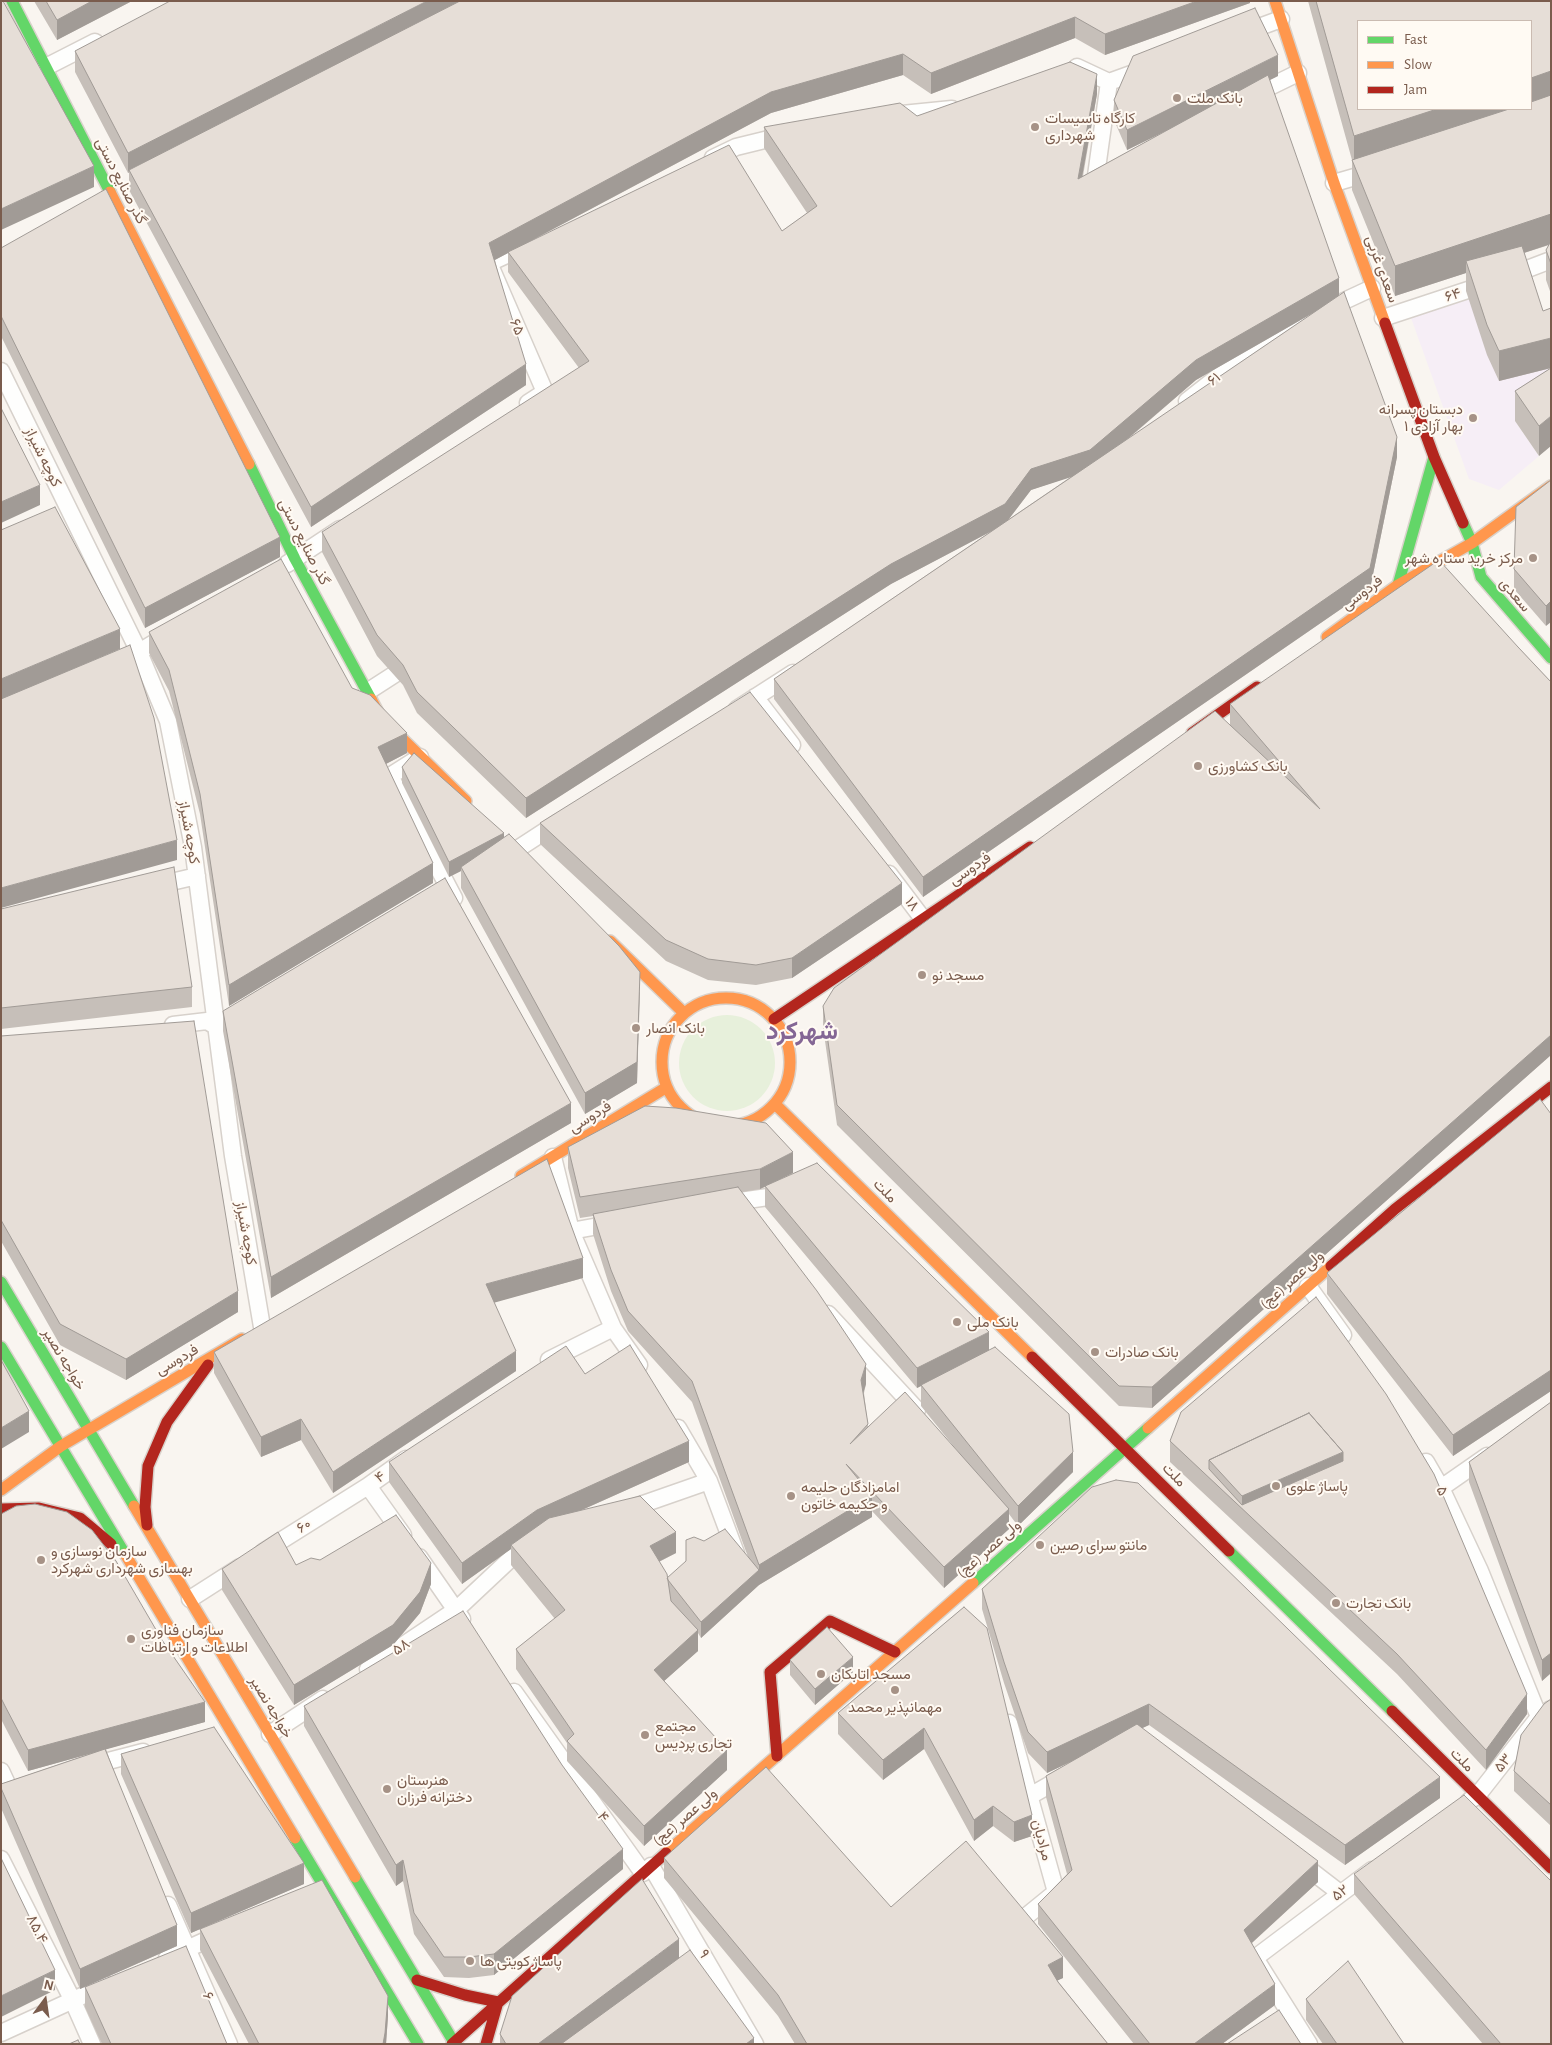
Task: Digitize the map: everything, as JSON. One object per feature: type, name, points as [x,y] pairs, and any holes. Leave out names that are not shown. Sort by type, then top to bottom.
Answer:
[{"type":"main road","name":"گذر صنایع دستی","points":[[12,1],[233,432],[295,560],[381,718],[475,810]]},
{"type":"main road","name":"سعدی غربی","points":[[1275,1],[1334,183],[1372,288],[1434,457],[1472,543]]},
{"type":"main road","points":[[1398,585],[1434,457]]},
{"type":"main road","name":"فردوسی","points":[[1316,645],[1398,585],[1472,543],[1551,486]]},
{"type":"main road","name":"سعدی","points":[[1472,543],[1481,577],[1551,658]]},
{"type":"main road","points":[[1184,739],[1268,679]]},
{"type":"main road","name":"فردوسی","points":[[774,1019],[1041,839]]},
{"type":"main road","points":[[600,931],[684,1013]]},
{"type":"main road","points":[[720,998],[740,1000],[758,1007],[774,1019],[784,1035],[790,1052],[790,1070],[785,1088],[775,1104],[759,1118],[738,1125],[717,1126],[696,1119],[679,1106],[667,1087],[662,1072],[664,1048],[673,1025],[684,1013],[701,1003],[720,998]]},
{"type":"main road","name":"فردوسی","points":[[511,1182],[667,1087]]},
{"type":"main road","name":"ولی عصر (عج)","points":[[454,2043],[647,1869],[1126,1449],[1395,1209],[1551,1087]]},
{"type":"main road","name":"ملت","points":[[775,1104],[1551,1868]]},
{"type":"main road","name":"خواجه نصیر","points":[[1,1282],[454,2043]]},
{"type":"main road","name":"فردوسی","points":[[60,1446],[266,1325]]},
{"type":"main road","points":[[1,1347],[418,2044]]},
{"type":"main road","points":[[148,1529],[145,1508],[148,1466],[167,1422],[196,1379],[217,1354]]},
{"type":"main road","points":[[18,1463],[60,1446]]},
{"type":"main road","points":[[1,1490],[60,1446]]},
{"type":"main road","points":[[1,1509],[40,1508],[80,1518],[127,1557]]},
{"type":"main road","points":[[777,1756],[770,1672],[830,1621],[895,1652]]},
{"type":"main road","points":[[375,1971],[379,1975],[394,1974],[403,1964],[404,1958]]},
{"type":"main road","points":[[417,1980],[465,1995],[498,2002],[486,2044]]},
{"type":"main road","points":[[394,2006],[396,2032]]},
{"type":"street","points":[[1228,38],[1281,19]]},
{"type":"street","points":[[46,67],[106,36]]},
{"type":"street","points":[[1059,73],[1078,67],[1110,82],[1164,62]]},
{"type":"street","points":[[1236,104],[1298,73]]},
{"type":"street","points":[[1091,208],[1110,82]]},
{"type":"street","points":[[874,116],[959,108],[968,105]]},
{"type":"street","points":[[701,164],[736,147],[801,132]]},
{"type":"street","points":[[1096,175],[1114,166]]},
{"type":"street","points":[[1334,183],[1391,166]]},
{"type":"street","points":[[95,207],[129,190]]},
{"type":"street","name":"۶۵","points":[[513,413],[545,392],[489,263],[542,238]]},
{"type":"street","name":"۶۴","points":[[1383,318],[1466,291],[1551,260]]},
{"type":"street","name":"۶۱","points":[[1177,409],[1271,335],[1372,288]]},
{"type":"street","name":"کوچه شیراز","points":[[1,371],[138,652],[168,721],[197,876],[233,1156],[266,1325]]},
{"type":"street","points":[[53,522],[70,515]]},
{"type":"street","points":[[270,574],[295,560],[352,522]]},
{"type":"street","points":[[102,668],[138,652],[180,628]]},
{"type":"street","points":[[368,692],[424,656]]},
{"type":"street","points":[[725,716],[808,663]]},
{"type":"street","points":[[756,697],[803,760]]},
{"type":"street","points":[[420,757],[390,776],[443,893],[463,915]]},
{"type":"street","points":[[516,850],[573,813]]},
{"type":"street","name":"۱۸","points":[[881,864],[923,919]]},
{"type":"street","points":[[142,889],[197,876]]},
{"type":"street","points":[[158,1026],[207,1021],[217,1028],[234,1017]]},
{"type":"street","points":[[554,1157],[571,1231],[613,1328],[646,1376]]},
{"type":"street","points":[[816,1168],[829,1157]]},
{"type":"street","points":[[714,1205],[782,1195],[802,1178]]},
{"type":"street","points":[[743,1200],[754,1215]]},
{"type":"street","points":[[571,1231],[628,1221]]},
{"type":"street","points":[[1308,1286],[1352,1348]]},
{"type":"street","points":[[820,1305],[912,1404],[929,1425]]},
{"type":"street","points":[[535,1368],[613,1328]]},
{"type":"street","points":[[1007,1357],[1024,1349]]},
{"type":"street","points":[[912,1404],[929,1395]]},
{"type":"street","points":[[670,1414],[708,1481],[736,1553]]},
{"type":"street","name":"۵","points":[[1416,1445],[1441,1488],[1545,1713]]},
{"type":"street","points":[[1441,1488],[1496,1450]]},
{"type":"street","name":"۴","points":[[416,1452],[368,1486],[473,1634]]},
{"type":"street","points":[[611,1516],[708,1481]]},
{"type":"street","name":"۶۰","points":[[190,1599],[368,1486]]},
{"type":"street","name":"۵۸","points":[[351,1680],[456,1610],[521,1549],[539,1542]]},
{"type":"street","points":[[956,1598],[966,1613]]},
{"type":"street","name":"۴","points":[[508,1683],[647,1869]]},
{"type":"street","points":[[270,1734],[335,1691]]},
{"type":"street","name":"مرادیان","points":[[1003,1704],[1056,1892],[1013,1927],[1025,1942]]},
{"type":"street","name":"۵۳","points":[[1477,1796],[1545,1713]]},
{"type":"street","points":[[212,1735],[230,1730]]},
{"type":"street","points":[[74,1769],[157,1749]]},
{"type":"street","points":[[102,1762],[110,1778]]},
{"type":"street","points":[[1030,1796],[1079,1769]]},
{"type":"street","points":[[1,1770],[5,1787],[27,1781]]},
{"type":"street","points":[[1453,1813],[1477,1796]]},
{"type":"street","points":[[1285,1851],[1340,1893]]},
{"type":"street","name":"۵۲","points":[[1287,2008],[1255,1958],[1389,1858]]},
{"type":"street","name":"۸۵.۴","points":[[1,1859],[72,1999],[92,2044]]},
{"type":"street","name":"۹","points":[[647,1869],[703,1953],[755,2044]]},
{"type":"street","points":[[306,1895],[324,1887]]},
{"type":"street","name":"۶","points":[[163,1895],[229,2044]]},
{"type":"street","points":[[152,1965],[233,1928]]},
{"type":"street","points":[[687,1964],[703,1953]]},
{"type":"street","points":[[1,2033],[117,1980]]},
{"type":"street","points":[[1273,2018],[1287,2008],[1309,2044]]},
{"type":"shaded area","points":[[1531,275],[1551,354],[1551,398],[1515,421],[1539,456],[1499,490],[1469,479],[1411,318]]},
{"type":"green space","points":[[727,1015],[745,1018],[761,1029],[772,1045],[775,1063],[772,1081],[761,1097],[745,1108],[727,1111],[709,1108],[693,1097],[682,1081],[679,1063],[682,1045],[693,1029],[709,1018]]},
{"type":"building","points":[[1,1],[3,1],[94,166],[1,209]]},
{"type":"building","points":[[46,1],[92,1],[57,20]]},
{"type":"building","points":[[170,1],[427,1],[128,153],[75,51]]},
{"type":"building","points":[[460,1],[1197,1],[1105,34],[1075,17],[931,73],[903,54],[771,92],[489,243],[526,364],[311,507],[129,170]]},
{"type":"building","points":[[1316,1],[1551,1],[1551,71],[1532,78],[1532,20],[1357,20],[1357,110],[1434,110],[1354,136]]},
{"type":"building","name":"بانک ملت","points":[[1255,8],[1278,55],[1127,130],[1114,100],[1133,56]]},
{"type":"building","points":[[1070,62],[1097,74],[1078,179],[1268,75],[1339,278],[1196,360],[1090,450],[1031,469],[1005,504],[891,564],[526,798],[417,692],[403,665],[377,635],[322,532],[589,361],[508,252],[729,145],[782,231],[817,206],[764,127],[900,103],[917,116]]},
{"type":"building","points":[[1551,95],[1551,214],[1395,266],[1352,160],[1506,110],[1532,110],[1532,102]]},
{"type":"building","points":[[106,189],[280,537],[145,608],[1,316],[1,248]]},
{"type":"building","points":[[1551,241],[1551,264],[1546,250]]},
{"type":"building","points":[[1522,246],[1543,311],[1551,308],[1551,338],[1499,351],[1487,325],[1466,261]]},
{"type":"building","points":[[1344,292],[1397,437],[1370,568],[923,877],[774,679]]},
{"type":"building","points":[[1551,368],[1551,416],[1539,426],[1515,391]]},
{"type":"building","points":[[1,408],[40,485],[1,502]]},
{"type":"building","name":"مرکز خرید ستاره شهر","points":[[1551,480],[1551,601],[1546,606],[1514,569],[1516,507]]},
{"type":"building","points":[[55,507],[120,629],[1,679],[1,530]]},
{"type":"building","points":[[281,559],[352,688],[370,695],[407,733],[378,747],[433,863],[229,985],[200,794],[169,670],[149,632]]},
{"type":"building","points":[[1439,560],[1551,682],[1551,1035],[1152,1387],[1119,1386],[837,1105],[823,1006],[834,988],[1215,711],[1320,809],[1230,704]]},
{"type":"building","points":[[130,645],[154,718],[177,840],[1,888],[1,699]]},
{"type":"building","points":[[750,692],[902,883],[792,958],[756,965],[708,959],[666,940],[540,823]]},
{"type":"building","points":[[414,753],[504,833],[449,862],[402,767]]},
{"type":"building","points":[[509,834],[619,946],[640,972],[637,1062],[585,1093],[461,867]]},
{"type":"building","points":[[174,867],[192,987],[1,1008],[1,909]]},
{"type":"building","points":[[445,878],[571,1103],[271,1277],[223,1011]]},
{"type":"building","points":[[194,1021],[238,1291],[126,1359],[60,1324],[1,1220],[1,1036]]},
{"type":"building","points":[[1540,1099],[1551,1114],[1551,1370],[1453,1435],[1327,1273]]},
{"type":"building","points":[[645,1106],[676,1108],[766,1123],[793,1152],[760,1169],[580,1197],[568,1147]]},
{"type":"building","points":[[547,1159],[583,1258],[486,1284],[516,1351],[333,1472],[301,1419],[261,1437],[214,1352]]},
{"type":"building","points":[[817,1163],[989,1332],[917,1368],[765,1186]]},
{"type":"building","points":[[738,1187],[817,1291],[866,1364],[861,1380],[868,1424],[850,1444],[905,1392],[1009,1509],[944,1567],[846,1464],[872,1496],[759,1565],[692,1381],[628,1311],[611,1270],[593,1214]]},
{"type":"building","points":[[1316,1297],[1386,1394],[1434,1474],[1527,1694],[1486,1750],[1397,1654],[1170,1441],[1181,1412]],"holes":[[[1309,1413],[1343,1452],[1343,1461],[1242,1505],[1209,1469],[1209,1460]]]},
{"type":"building","points":[[630,1345],[689,1441],[537,1510],[462,1563],[389,1462],[566,1346],[585,1374]]},
{"type":"building","points":[[995,1347],[1069,1414],[1073,1452],[1018,1506],[921,1385]]},
{"type":"building","points":[[1,1360],[29,1411],[1,1428]]},
{"type":"building","points":[[1551,1402],[1551,1653],[1542,1660],[1469,1462]]},
{"type":"building","points":[[1309,1413],[1343,1452],[1242,1496],[1209,1460]]},
{"type":"building","points":[[1116,1480],[1138,1483],[1440,1777],[1345,1845],[1149,1704],[1047,1752],[1028,1732],[982,1589],[1092,1487]]},
{"type":"building","points":[[640,1496],[676,1532],[650,1546],[667,1574],[671,1601],[698,1630],[654,1670],[727,1750],[644,1826],[567,1741],[574,1734],[516,1649],[565,1610],[511,1545],[549,1518]]},
{"type":"building","points":[[35,1504],[67,1512],[92,1530],[116,1561],[162,1640],[205,1702],[28,1750],[1,1698],[1,1514],[16,1506]]},
{"type":"building","points":[[396,1515],[431,1563],[420,1592],[393,1625],[294,1685],[222,1569],[278,1532],[296,1565],[311,1558],[320,1560]]},
{"type":"building","points":[[725,1529],[759,1570],[701,1622],[667,1578],[686,1561],[686,1540],[694,1537],[704,1541]]},
{"type":"building","points":[[964,1607],[987,1628],[1032,1815],[1014,1822],[993,1806],[974,1820],[924,1728],[883,1760],[838,1713]]},
{"type":"building","points":[[463,1611],[562,1765],[623,1849],[494,1954],[444,1957],[414,1913],[403,1860],[396,1865],[304,1706]]},
{"type":"building","points":[[827,1627],[853,1657],[815,1689],[790,1660]]},
{"type":"building","points":[[1551,1699],[1551,1805],[1514,1771],[1521,1735],[1544,1704]]},
{"type":"building","points":[[1137,1724],[1318,1861],[1244,1930],[1275,1984],[1194,2044],[1150,2044],[1038,1904],[1072,1870],[1046,1776]]},
{"type":"building","points":[[214,1727],[304,1863],[191,1913],[121,1754]]},
{"type":"building","points":[[105,1749],[177,1925],[80,1969],[1,1788],[1,1784]]},
{"type":"building","points":[[766,1767],[891,1907],[966,1841],[1063,1957],[1048,1965],[1058,1982],[1108,2044],[807,2044],[778,1995],[664,1858]]},
{"type":"building","points":[[1464,1795],[1551,1881],[1551,2044],[1501,2044],[1354,1874]]},
{"type":"building","points":[[1,1858],[55,1970],[1,1996]]},
{"type":"building","points":[[642,1879],[679,1939],[538,2044],[506,2044],[500,2034],[512,1996]]},
{"type":"building","points":[[322,1880],[388,1996],[383,2044],[259,2044],[200,1929]]},
{"type":"building","points":[[186,1946],[227,2044],[111,2044],[85,1987]]},
{"type":"building","points":[[690,1950],[754,2038],[746,2044],[561,2044]]},
{"type":"building","points":[[1348,1961],[1404,2044],[1337,2044],[1306,1999]]},
{"type":"building","points":[[1279,2010],[1301,2044],[1227,2044]]},
{"type":"building","points":[[78,2040],[80,2044],[69,2044]]},
{"type":"traffic: fast","points":[[12,1],[110,192]]},
{"type":"traffic: fast","points":[[1398,585],[1434,457]]},
{"type":"traffic: fast","points":[[249,464],[295,559],[371,699]]},
{"type":"traffic: fast","points":[[1463,523],[1472,543],[1481,577],[1551,658]]},
{"type":"traffic: fast","points":[[1,1282],[134,1506]]},
{"type":"traffic: fast","points":[[1,1347],[125,1554]]},
{"type":"traffic: fast","points":[[973,1583],[1148,1428]]},
{"type":"traffic: fast","points":[[1229,1551],[1392,1711]]},
{"type":"traffic: fast","points":[[295,1838],[418,2044]]},
{"type":"traffic: fast","points":[[355,1877],[455,2044]]},
{"type":"traffic: slow","points":[[1275,1],[1334,183],[1385,323]]},
{"type":"traffic: slow","points":[[110,192],[249,464]]},
{"type":"traffic: slow","points":[[1327,637],[1398,585],[1472,543],[1551,486]]},
{"type":"traffic: slow","points":[[371,699],[381,718],[466,801]]},
{"type":"traffic: slow","points":[[610,941],[684,1013]]},
{"type":"traffic: slow","points":[[726,998],[750,1003],[771,1017],[785,1038],[790,1062],[785,1086],[771,1107],[750,1121],[726,1126],[702,1121],[681,1107],[667,1086],[662,1062],[667,1038],[681,1017],[702,1003],[726,998]]},
{"type":"traffic: slow","points":[[521,1176],[667,1087]]},
{"type":"traffic: slow","points":[[775,1104],[1032,1357]]},
{"type":"traffic: slow","points":[[1148,1428],[1331,1266]]},
{"type":"traffic: slow","points":[[1,1490],[61,1446],[242,1339]]},
{"type":"traffic: slow","points":[[134,1506],[355,1877]]},
{"type":"traffic: slow","points":[[125,1554],[295,1838]]},
{"type":"traffic: slow","points":[[666,1853],[973,1583]]},
{"type":"traffic: jam","points":[[1385,323],[1434,457],[1463,523]]},
{"type":"traffic: jam","points":[[1192,733],[1257,687]]},
{"type":"traffic: jam","points":[[774,1019],[1030,847]]},
{"type":"traffic: jam","points":[[1331,1266],[1395,1209],[1551,1087]]},
{"type":"traffic: jam","points":[[1032,1357],[1229,1551]]},
{"type":"traffic: jam","points":[[147,1525],[145,1507],[148,1466],[167,1422],[208,1365]]},
{"type":"traffic: jam","points":[[1,1509],[39,1508],[80,1518],[111,1544]]},
{"type":"traffic: jam","points":[[777,1756],[770,1672],[830,1621],[895,1652]]},
{"type":"traffic: jam","points":[[1392,1711],[1551,1868]]},
{"type":"traffic: jam","points":[[452,2044],[666,1853]]},
{"type":"traffic: jam","points":[[417,1980],[465,1995],[498,2002],[486,2044]]},
{"type":"place","name":"بانک ملت","points":[[1177,98]]},
{"type":"place","name":"کارگاه تاسیسات شهرداری","points":[[1035,127]]},
{"type":"place","name":"دبستان پسرانه بهار آزادی ۱","points":[[1473,418]]},
{"type":"place","name":"مرکز خرید ستاره شهر","points":[[1533,558]]},
{"type":"place","name":"بانک کشاورزی","points":[[1198,766]]},
{"type":"place","name":"مسجد نو","points":[[922,975]]},
{"type":"place","name":"بانک انصار","points":[[636,1028]]},
{"type":"place","name":"بانک ملی","points":[[957,1322]]},
{"type":"place","name":"بانک صادرات","points":[[1095,1352]]},
{"type":"place","name":"پاساژ علوی","points":[[1276,1486]]},
{"type":"place","name":"امامزادگان حلیمه و حکیمه خاتون","points":[[791,1496]]},
{"type":"place","name":"مانتو سرای رصین","points":[[1040,1545]]},
{"type":"place","name":"سازمان نوسازی و بهسازی شهرداری شهرکرد","points":[[41,1560]]},
{"type":"place","name":"بانک تجارت","points":[[1336,1603]]},
{"type":"place","name":"سازمان فناوری اطلاعات و ارتباطات","points":[[131,1639]]},
{"type":"place","name":"مسجد اتابکان","points":[[821,1674]]},
{"type":"place","name":"مهمانپذیر محمد","points":[[895,1690]]},
{"type":"place","name":"مجتمع تجاری پردیس","points":[[645,1735]]},
{"type":"place","name":"هنرستان دخترانه فرزان","points":[[387,1789]]},
{"type":"place","name":"پاساژ کویتی ها","points":[[470,1961]]},
{"type":"district","name":"شهرکرد","points":[[802,1031]]}]
